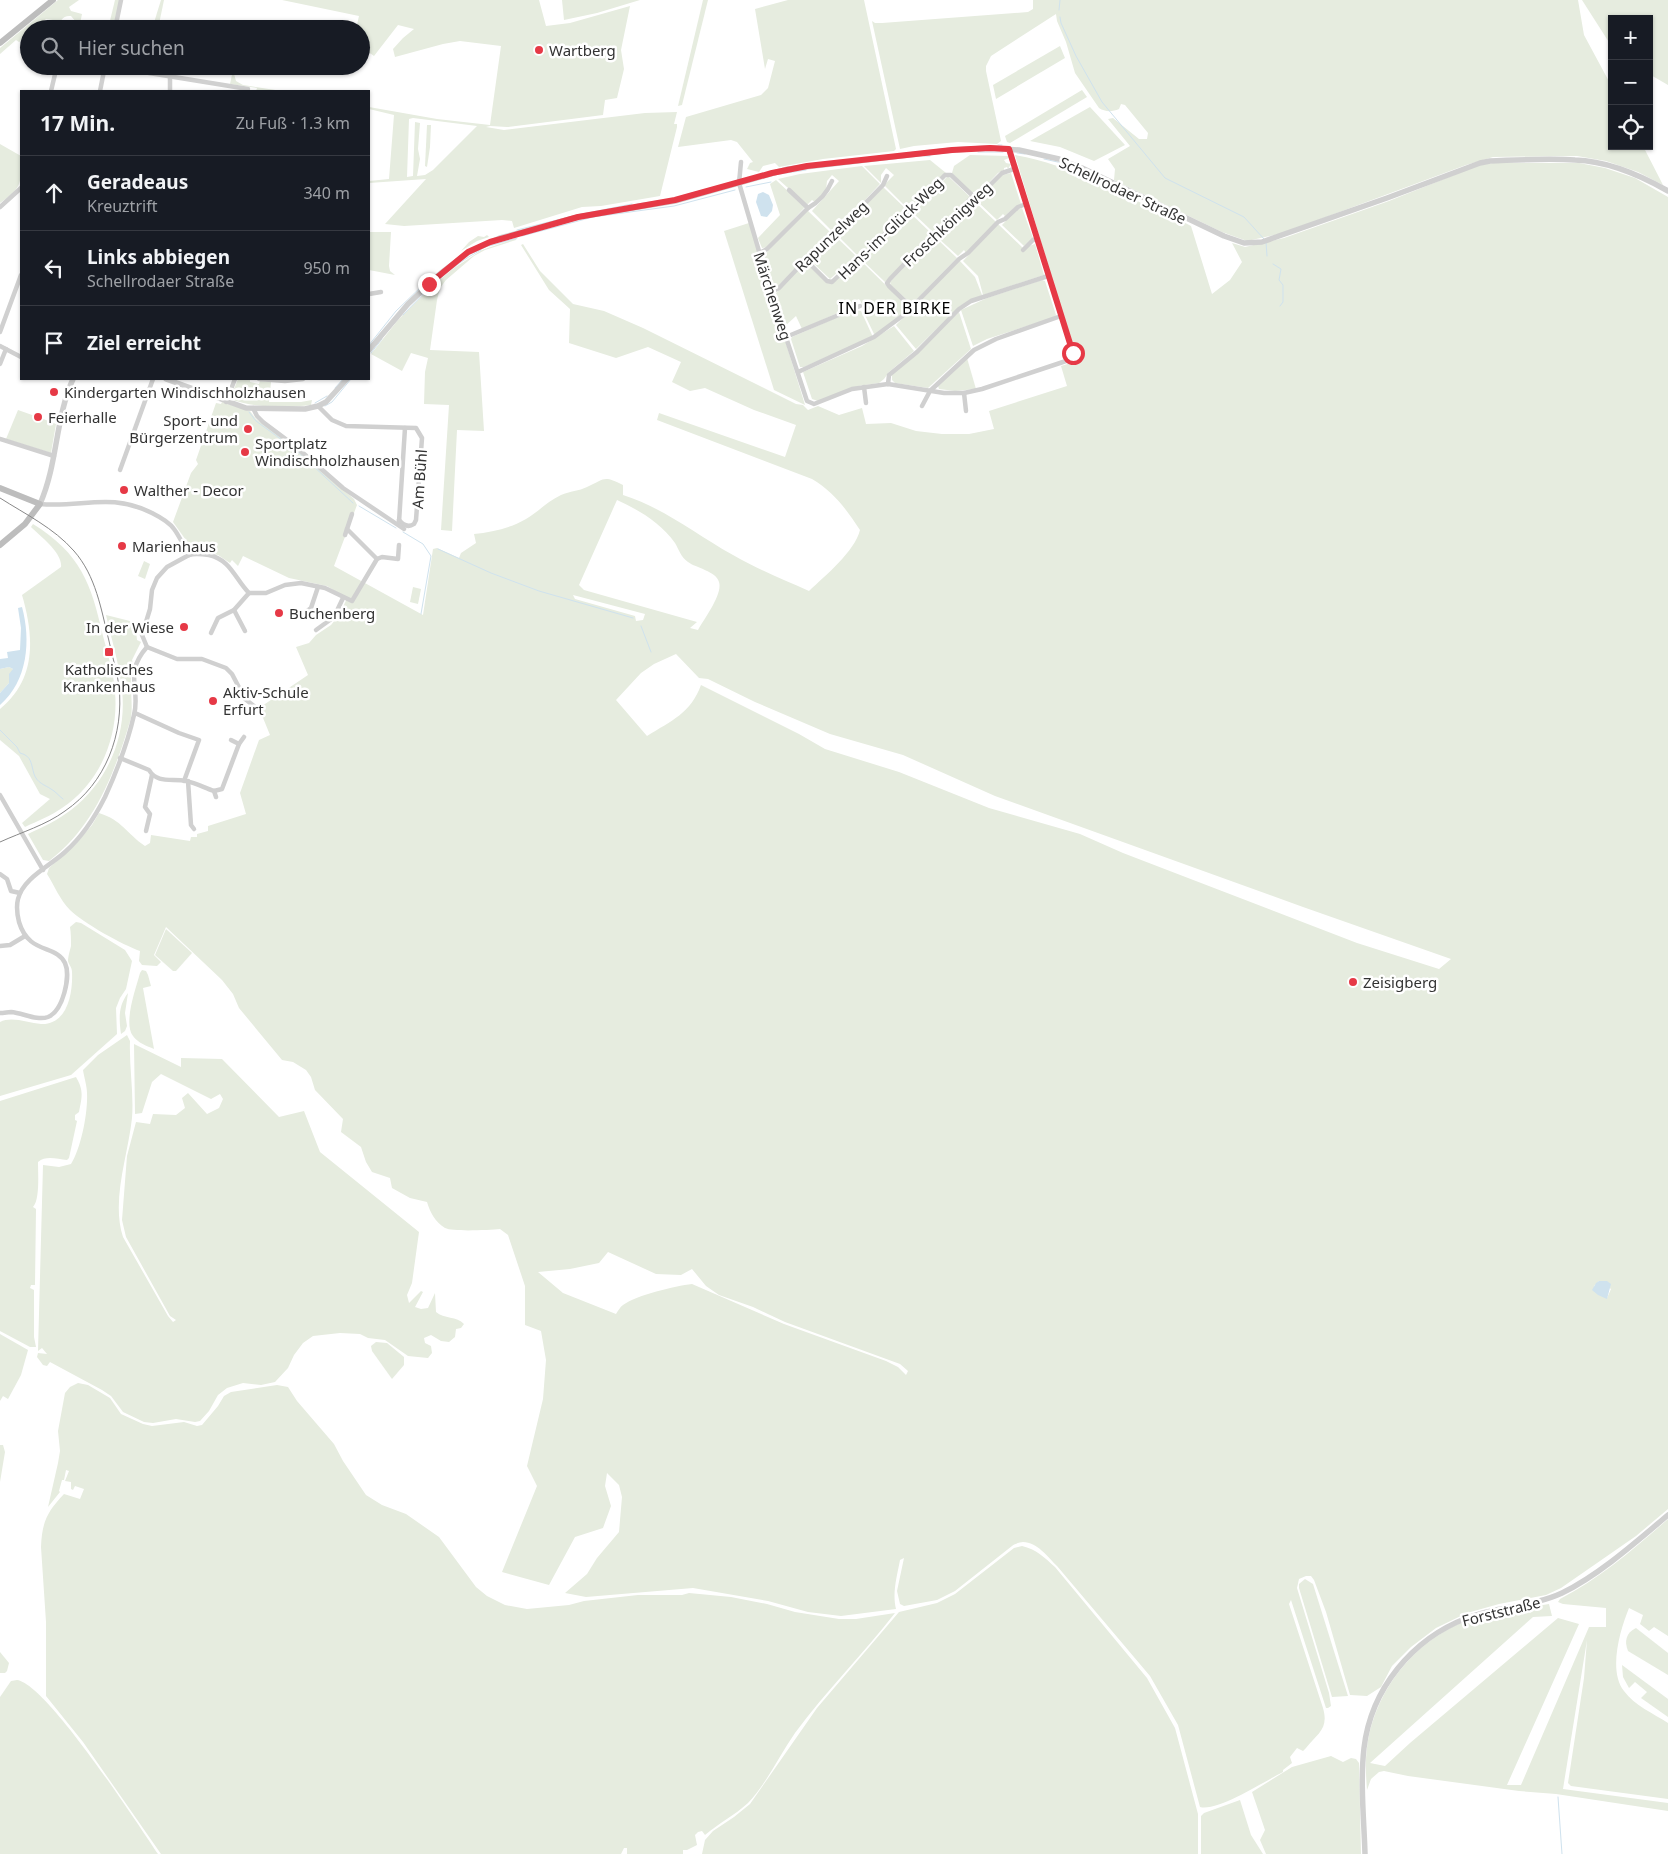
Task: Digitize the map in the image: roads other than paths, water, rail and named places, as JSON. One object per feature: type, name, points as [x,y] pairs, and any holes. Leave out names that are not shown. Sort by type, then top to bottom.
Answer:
[{"type":"main road","points":[[28,20],[53,0]]},
{"type":"main road","points":[[0,43],[20,27]]},
{"type":"main road","points":[[0,488],[40,504],[25,524],[0,544]]},
{"type":"street","points":[[116,20],[122,0]]},
{"type":"street","points":[[51,90],[55,75]]},
{"type":"street","points":[[100,90],[104,75]]},
{"type":"street","points":[[159,75],[248,89]]},
{"type":"street","points":[[170,90],[171,77]]},
{"type":"street","points":[[214,84],[214,90]]},
{"type":"street","name":"Schellrodaer Straße","points":[[370,349],[397,316],[429,284],[468,252],[490,242],[578,217],[675,200],[788,169],[843,162],[967,148],[1009,149],[1029,152],[1064,161],[1224,236],[1244,243],[1265,241],[1485,162],[1575,160],[1605,164],[1637,175],[1668,191]]},
{"type":"street","points":[[866,403],[864,387],[888,384],[950,394],[964,393],[982,389],[1072,358],[1073,353],[1009,149]]},
{"type":"street","points":[[738,183],[741,162]]},
{"type":"street","name":"Froschkönigweg","points":[[911,307],[887,283],[933,234],[942,229],[973,196],[982,193],[1002,173],[1014,169]]},
{"type":"street","name":"Hans-im-Glück-Weg","points":[[806,260],[827,280],[832,282],[858,257],[867,252],[908,210],[916,205],[948,174],[952,175],[973,196]]},
{"type":"street","name":"Rapunzelweg","points":[[772,292],[779,288],[832,232],[840,229],[882,185],[887,176]]},
{"type":"street","points":[[760,253],[768,250],[808,208],[816,204],[829,190],[832,181]]},
{"type":"street","name":"Märchenweg","points":[[738,183],[808,401],[814,404],[852,389],[864,387]]},
{"type":"street","points":[[0,207],[20,189]]},
{"type":"street","points":[[790,190],[808,208]]},
{"type":"street","points":[[798,372],[874,337],[894,324],[958,259],[968,253],[998,222],[1005,219],[1018,207],[1026,204]]},
{"type":"street","points":[[1023,250],[1037,239]]},
{"type":"street","points":[[888,384],[889,376],[917,352],[959,309],[983,296],[1048,276]]},
{"type":"street","points":[[0,332],[20,278]]},
{"type":"street","points":[[370,294],[381,292]]},
{"type":"street","points":[[786,337],[860,306]]},
{"type":"street","points":[[922,406],[930,391],[967,354],[996,339],[1061,316]]},
{"type":"street","points":[[0,346],[20,356]]},
{"type":"street","points":[[0,364],[6,349]]},
{"type":"street","points":[[73,380],[64,402],[48,485],[40,504],[52,505],[106,501],[134,505],[169,523],[189,555]]},
{"type":"street","points":[[120,470],[153,380]]},
{"type":"street","points":[[169,380],[226,402],[253,408],[305,409],[318,406],[332,397],[346,380]]},
{"type":"street","points":[[226,402],[235,380]]},
{"type":"street","points":[[273,380],[296,380]]},
{"type":"street","points":[[964,393],[966,411]]},
{"type":"street","name":"Am Bühl","points":[[318,406],[332,420],[343,425],[416,428],[422,438],[416,520],[411,526],[399,523],[405,428]]},
{"type":"street","points":[[253,408],[263,422],[296,446],[343,488],[399,523],[404,529]]},
{"type":"street","points":[[0,439],[54,456]]},
{"type":"street","points":[[344,535],[352,514]]},
{"type":"street","points":[[347,529],[377,559]]},
{"type":"street","points":[[254,706],[244,699],[230,671],[217,665],[197,660],[177,659],[147,647],[142,635],[150,609],[152,590],[157,578],[167,567],[189,555],[205,554],[224,561],[249,593],[266,593],[294,582],[333,591],[352,601],[377,559],[382,557],[398,558],[399,545]]},
{"type":"street","points":[[300,616],[312,608],[318,587]]},
{"type":"street","points":[[211,633],[218,618],[234,610],[249,593]]},
{"type":"street","points":[[316,630],[334,617],[344,598]]},
{"type":"street","points":[[234,610],[244,631]]},
{"type":"street","points":[[0,1013],[11,1012],[39,1018],[48,1017],[55,1012],[64,996],[65,962],[57,955],[34,944],[25,936],[17,910],[20,893],[27,883],[66,851],[89,824],[105,796],[135,713],[134,671],[140,655],[147,647]]},
{"type":"street","points":[[135,713],[147,717],[173,731],[199,740],[186,781],[191,825],[194,829]]},
{"type":"street","points":[[152,776],[186,781],[214,791],[222,789],[239,744],[244,737]]},
{"type":"street","points":[[231,740],[239,744]]},
{"type":"street","points":[[120,758],[149,770],[152,776],[145,807],[150,814],[146,831]]},
{"type":"street","points":[[214,791],[216,797]]},
{"type":"street","points":[[0,795],[43,870]]},
{"type":"street","points":[[0,874],[7,879],[11,891],[20,893]]},
{"type":"street","points":[[0,946],[10,945],[25,936]]},
{"type":"street","name":"Forststraße","points":[[1365,1854],[1363,1766],[1365,1738],[1380,1694],[1396,1669],[1425,1641],[1468,1617],[1547,1599],[1563,1592],[1633,1545],[1668,1514]]},
{"type":"water","points":[[763,192],[769,195],[773,205],[772,211],[767,217],[761,216],[756,202],[758,194]]},
{"type":"water","points":[[22,607],[26,633],[25,659],[17,684],[0,705],[0,693],[9,683],[9,674],[13,669],[9,667],[0,669],[0,659],[8,658],[7,652],[20,650],[21,628],[18,608]]},
{"type":"water","points":[[1599,1281],[1607,1281],[1611,1284],[1607,1299],[1592,1290]]},
{"type":"waterway","points":[[1059,10],[1060,0]]},
{"type":"waterway","points":[[1060,17],[1076,56],[1102,102],[1165,178],[1244,217],[1264,239]]},
{"type":"waterway","points":[[978,152],[1003,152]]},
{"type":"waterway","points":[[1017,153],[1025,154]]},
{"type":"waterway","points":[[924,156],[930,156]]},
{"type":"waterway","points":[[1044,159],[1062,163]]},
{"type":"waterway","points":[[780,174],[806,170]]},
{"type":"waterway","points":[[746,187],[771,182]]},
{"type":"waterway","points":[[674,198],[703,190]]},
{"type":"waterway","points":[[522,236],[593,217],[674,206],[735,190]]},
{"type":"waterway","points":[[637,204],[657,201]]},
{"type":"waterway","points":[[577,215],[632,204]]},
{"type":"waterway","points":[[517,230],[573,216]]},
{"type":"waterway","points":[[489,246],[517,238]]},
{"type":"waterway","points":[[1266,242],[1267,256]]},
{"type":"waterway","points":[[403,315],[449,271],[481,250]]},
{"type":"waterway","points":[[1273,264],[1281,269],[1279,280],[1283,285],[1283,302],[1280,306]]},
{"type":"waterway","points":[[370,344],[396,311],[423,285]]},
{"type":"waterway","points":[[371,353],[382,339]]},
{"type":"waterway","points":[[335,388],[342,380]]},
{"type":"waterway","points":[[325,406],[332,402],[350,380]]},
{"type":"waterway","points":[[315,403],[327,396]]},
{"type":"waterway","points":[[249,412],[256,421],[293,448]]},
{"type":"waterway","points":[[296,450],[353,503]]},
{"type":"waterway","points":[[359,506],[396,528]]},
{"type":"waterway","points":[[403,532],[423,544],[431,556],[421,614]]},
{"type":"waterway","points":[[438,549],[491,573],[539,591],[633,618]]},
{"type":"waterway","points":[[641,626],[651,652]]},
{"type":"waterway","points":[[0,730],[17,747],[20,753],[29,758],[37,780],[63,799]]},
{"type":"waterway","points":[[1558,1797],[1562,1854]]},
{"type":"tram line","points":[[0,498],[58,535],[74,551],[88,571],[97,593],[103,617],[118,680],[120,704],[115,739],[109,756],[101,772],[79,800],[58,816],[0,842]]},
{"type":"place","name":"Wartberg","points":[[539,50]]},
{"type":"place","name":"Kindergarten Windischholzhausen","points":[[54,392]]},
{"type":"place","name":"Feierhalle","points":[[38,417]]},
{"type":"place","name":"Sport- und Bürgerzentrum","points":[[248,429]]},
{"type":"place","name":"Sportplatz Windischholzhausen","points":[[245,452]]},
{"type":"place","name":"Walther - Decor","points":[[124,490]]},
{"type":"place","name":"Marienhaus","points":[[122,546]]},
{"type":"place","name":"Buchenberg","points":[[279,613]]},
{"type":"place","name":"In der Wiese","points":[[184,627]]},
{"type":"place","name":"Katholisches Krankenhaus","points":[[109,652]]},
{"type":"place","name":"Aktiv-Schule Erfurt","points":[[213,701]]},
{"type":"place","name":"Zeisigberg","points":[[1353,982]]},
{"type":"district","name":"IN DER BIRKE","points":[[895,308]]}]
